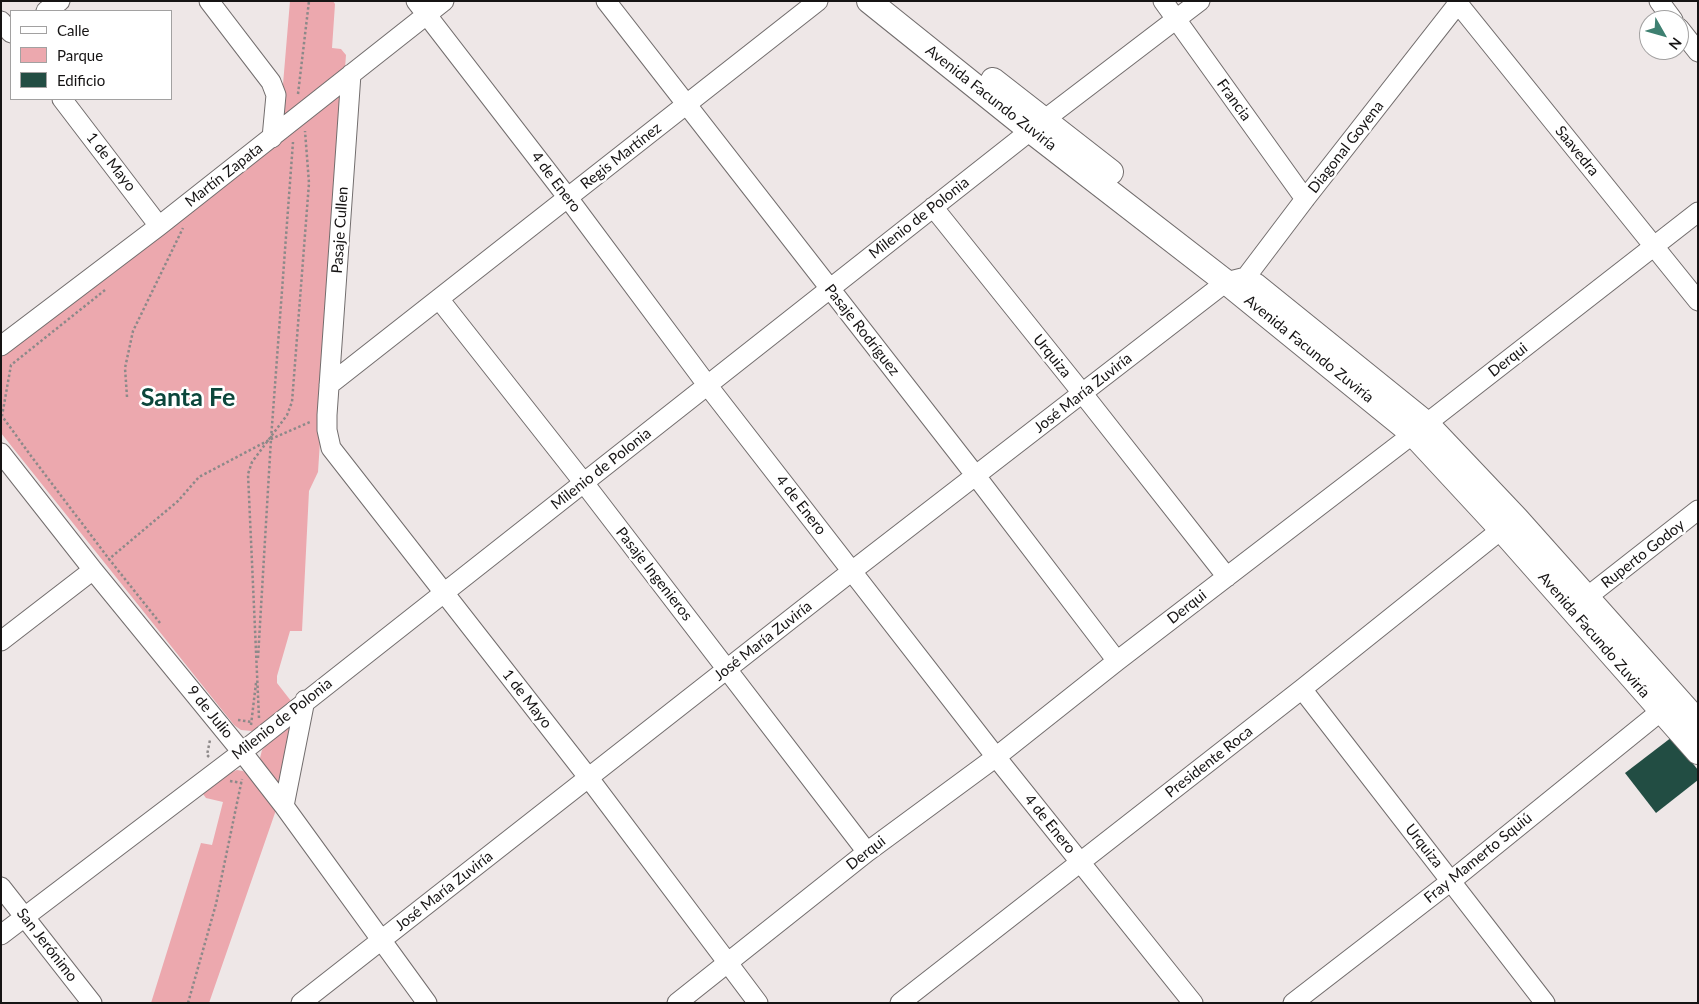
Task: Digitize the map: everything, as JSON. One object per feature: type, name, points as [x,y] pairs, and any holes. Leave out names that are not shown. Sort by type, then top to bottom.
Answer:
[{"type":"main road","name":"Avenida Facundo Zuviría","points":[[869,1],[1038,125],[1236,280],[1420,429],[1509,523],[1587,597],[1698,722]]},
{"type":"main road","name":"Avenida Facundo Zuviría","points":[[894,1],[1038,125]]},
{"type":"main road","name":"Avenida Facundo Zuviría","points":[[1509,523],[1661,711],[1698,752]]},
{"type":"street","points":[[47,10],[60,1]]},
{"type":"street","points":[[209,1],[271,82],[276,95],[279,141]]},
{"type":"street","name":"Martín Zapata","points":[[1,346],[168,229],[279,141],[295,119],[351,74],[421,8],[444,1]]},
{"type":"street","name":"Pasaje Rodríguez","points":[[606,1],[976,476],[1117,661]]},
{"type":"street","name":"Regis Martínez","points":[[328,385],[818,1]]},
{"type":"street","name":"Francia","points":[[1163,1],[1305,199]]},
{"type":"street","name":"Milenio de Polonia","points":[[1,935],[245,752],[261,720],[305,700],[708,386],[933,207],[1200,1]]},
{"type":"street","name":"Diagonal Goyena","points":[[1236,280],[1305,199],[1458,2]]},
{"type":"street","name":"Saavedra","points":[[1458,2],[1698,301]]},
{"type":"street","name":"4 de Enero","points":[[421,8],[568,198],[708,386],[996,757],[1193,1003]]},
{"type":"street","points":[[1,21],[10,32]]},
{"type":"street","points":[[1689,41],[1698,52]]},
{"type":"street","name":"Pasaje Cullen","points":[[328,385],[351,74]]},
{"type":"street","name":"1 de Mayo","points":[[63,100],[168,229]]},
{"type":"street","name":"Urquiza","points":[[933,207],[1226,576]]},
{"type":"street","name":"Derqui","points":[[677,1003],[867,852],[996,757],[1226,576],[1420,429],[1698,212]]},
{"type":"street","name":"José María Zuviría","points":[[301,1003],[852,571],[1083,394],[1236,280]]},
{"type":"street","name":"Pasaje Ingenieros","points":[[439,298],[728,669],[867,852]]},
{"type":"street","name":"1 de Mayo","points":[[328,385],[326,430],[334,453],[588,777],[758,1003]]},
{"type":"street","name":"9 de Julio","points":[[1,453],[93,570],[245,752],[427,1003]]},
{"type":"street","name":"Ruperto Godoy","points":[[1587,597],[1698,510]]},
{"type":"street","name":"Presidente Roca","points":[[902,1002],[1302,689],[1509,523]]},
{"type":"street","points":[[1,641],[93,570]]},
{"type":"street","name":"Urquiza","points":[[1302,689],[1545,1003]]},
{"type":"street","points":[[284,806],[305,700]]},
{"type":"street","name":"Fray Mamerto Squiú","points":[[1293,1003],[1451,880],[1661,711]]},
{"type":"street","name":"San Jerónimo","points":[[1,887],[92,1003]]},
{"type":"path","points":[[261,720],[258,672],[270,439],[293,138],[309,1]]},
{"type":"path","points":[[188,1003],[216,904],[245,752],[261,720],[248,474],[252,462],[287,415],[292,402],[309,183],[305,128],[293,138],[279,141]]},
{"type":"path","points":[[127,397],[125,368],[133,331],[184,227],[168,229]]},
{"type":"path","points":[[111,285],[11,365],[2,416],[109,559],[163,627]]},
{"type":"path","points":[[109,559],[178,501],[199,477],[270,439],[326,415]]},
{"type":"path","points":[[236,719],[261,720]]},
{"type":"green space","points":[[290,1],[333,1],[335,4],[332,48],[341,49],[346,55],[345,68],[280,120]]},
{"type":"green space","points":[[343,89],[318,472],[309,491],[302,631],[290,631],[277,676],[277,683],[291,701],[259,728],[252,731],[241,730],[234,725],[1,433],[1,356]]},
{"type":"green space","points":[[293,722],[281,789],[263,766],[260,758],[262,750],[267,744]]},
{"type":"green space","points":[[237,770],[249,775],[276,810],[209,1003],[151,1003],[201,843],[212,845],[223,802],[206,798],[203,794]]},
{"type":"building","points":[[1672,737],[1698,770],[1698,780],[1656,813],[1625,773]]},
{"type":"district","name":"Santa Fe","points":[[188,398]]}]
